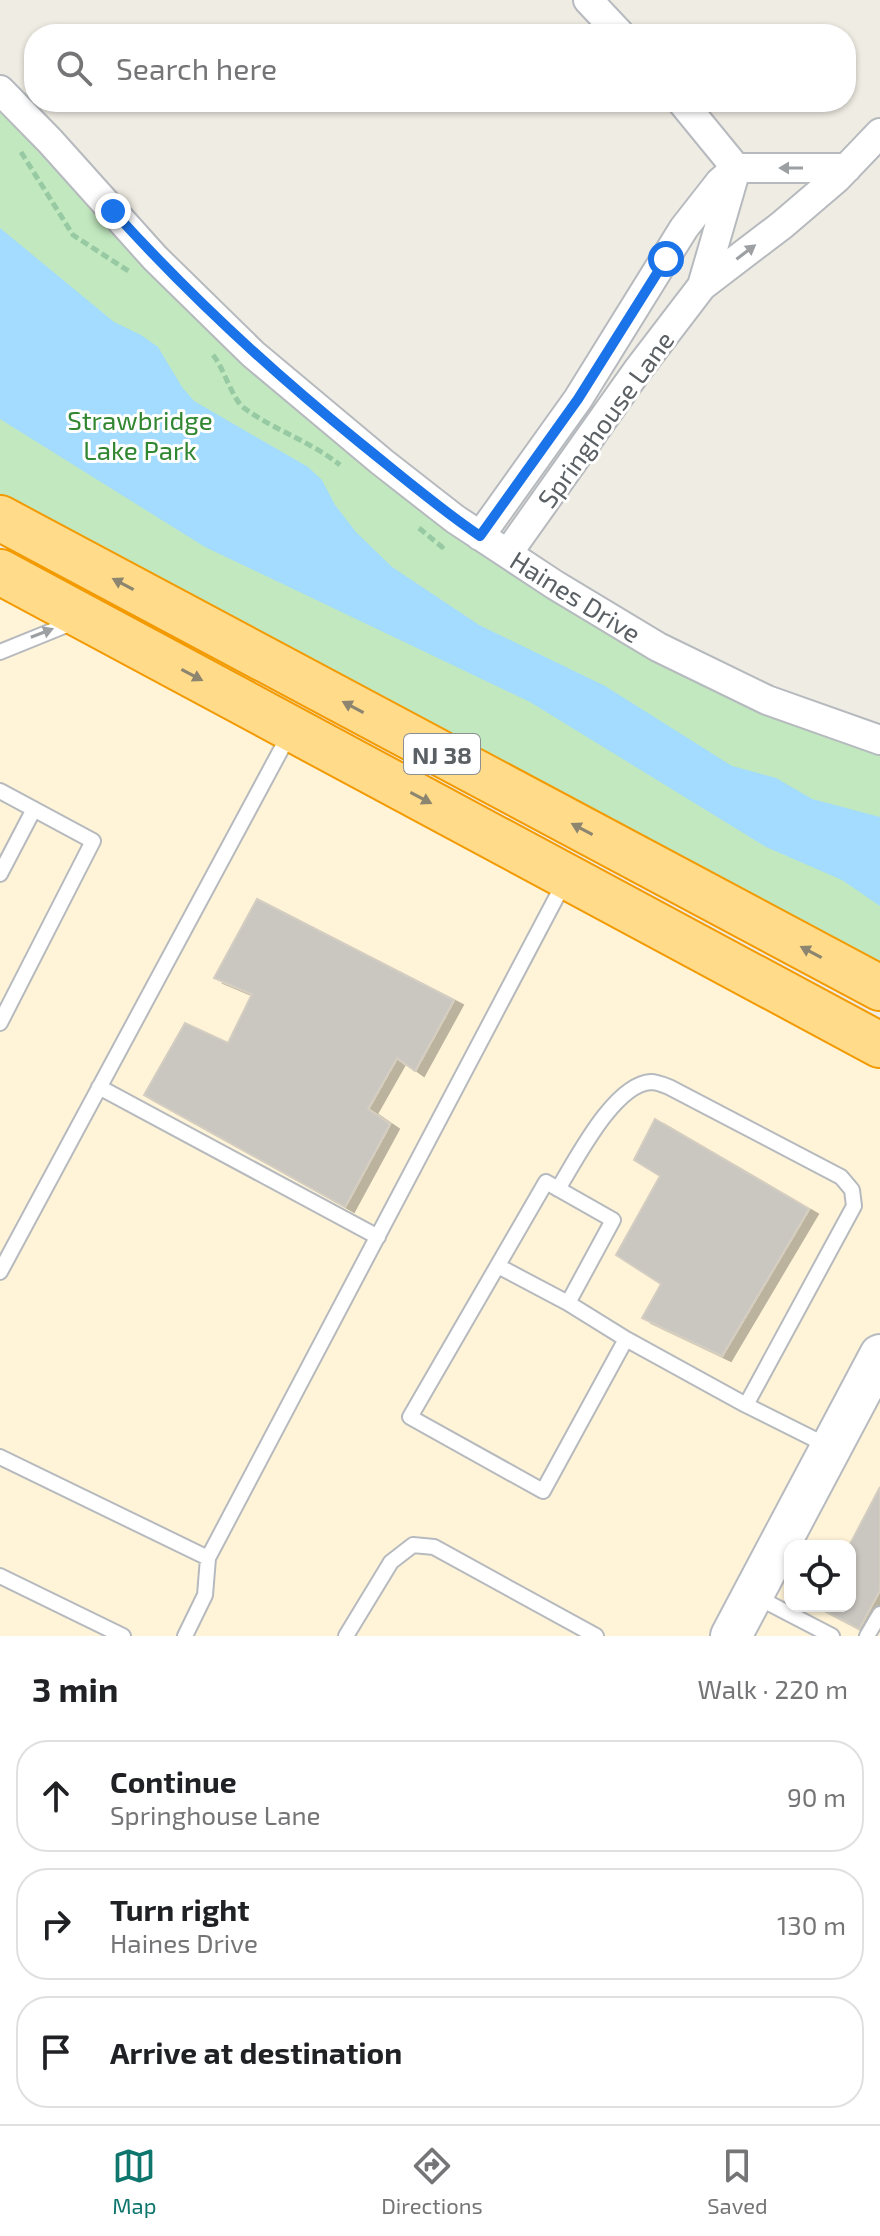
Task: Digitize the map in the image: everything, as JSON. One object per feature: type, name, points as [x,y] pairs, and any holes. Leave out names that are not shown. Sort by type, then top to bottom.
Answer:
[{"type":"highway","name":"NJ 38","points":[[0,518],[880,988]]},
{"type":"highway","name":"NJ 38","points":[[0,572],[880,1045]]},
{"type":"street","points":[[588,0],[611,24]]},
{"type":"street","name":"Haines Drive","points":[[0,90],[155,258],[253,354],[382,462],[480,536],[658,647],[767,700],[880,740]]},
{"type":"street","points":[[690,112],[736,168],[847,168]]},
{"type":"street","name":"Springhouse Lane","points":[[508,553],[637,371],[702,286],[782,225],[847,168],[880,133]]},
{"type":"street","name":"Springhouse Lane","points":[[480,536],[578,399],[684,228],[720,182],[736,168]]},
{"type":"street","name":"Springhouse Lane","points":[[702,286],[736,168]]},
{"type":"street","points":[[731,1636],[880,1355]]},
{"type":"lane","points":[[0,652],[85,618]]},
{"type":"lane","points":[[0,1272],[292,729]]},
{"type":"lane","points":[[0,791],[93,841],[0,1023]]},
{"type":"lane","points":[[0,874],[34,809]]},
{"type":"lane","points":[[185,1636],[205,1595],[208,1558],[567,877]]},
{"type":"lane","points":[[558,1189],[615,1101],[651,1082],[669,1087],[841,1177],[852,1190],[854,1206],[746,1405]]},
{"type":"lane","points":[[99,1087],[378,1237]]},
{"type":"lane","points":[[568,1303],[613,1220],[546,1182],[410,1417],[543,1491],[626,1339]]},
{"type":"lane","points":[[498,1266],[746,1405],[830,1448]]},
{"type":"lane","points":[[0,1457],[208,1558]]},
{"type":"lane","points":[[346,1636],[391,1562],[413,1545],[434,1547],[596,1636]]},
{"type":"lane","points":[[0,1576],[123,1636]]},
{"type":"lane","points":[[753,1595],[832,1636]]},
{"type":"lane","points":[[867,1636],[880,1614]]},
{"type":"shaded area","points":[[0,572],[880,1045],[880,1636],[0,1636]]},
{"type":"green space","name":"Strawbridge Lake Park","points":[[0,89],[338,425],[713,675],[880,738],[880,988],[0,518]]},
{"type":"water","points":[[0,228],[114,322],[158,347],[194,401],[308,467],[322,480],[335,505],[356,532],[392,567],[479,625],[605,686],[732,766],[776,778],[812,799],[880,817],[880,906],[842,880],[766,847],[530,702],[205,547],[0,419]]},
{"type":"building","points":[[257,899],[454,1000],[415,1071],[397,1058],[368,1109],[390,1124],[345,1207],[144,1095],[185,1023],[228,1043],[252,994],[214,978]]},
{"type":"building","points":[[655,1119],[809,1209],[722,1356],[642,1318],[661,1284],[616,1255],[660,1176],[634,1160]]},
{"type":"building","points":[[880,1487],[880,1590],[859,1629],[827,1612],[856,1612],[856,1540],[852,1540]]},
{"type":"route","points":[[113,211],[155,258],[253,354],[382,462],[480,536],[578,399],[666,259]]}]
